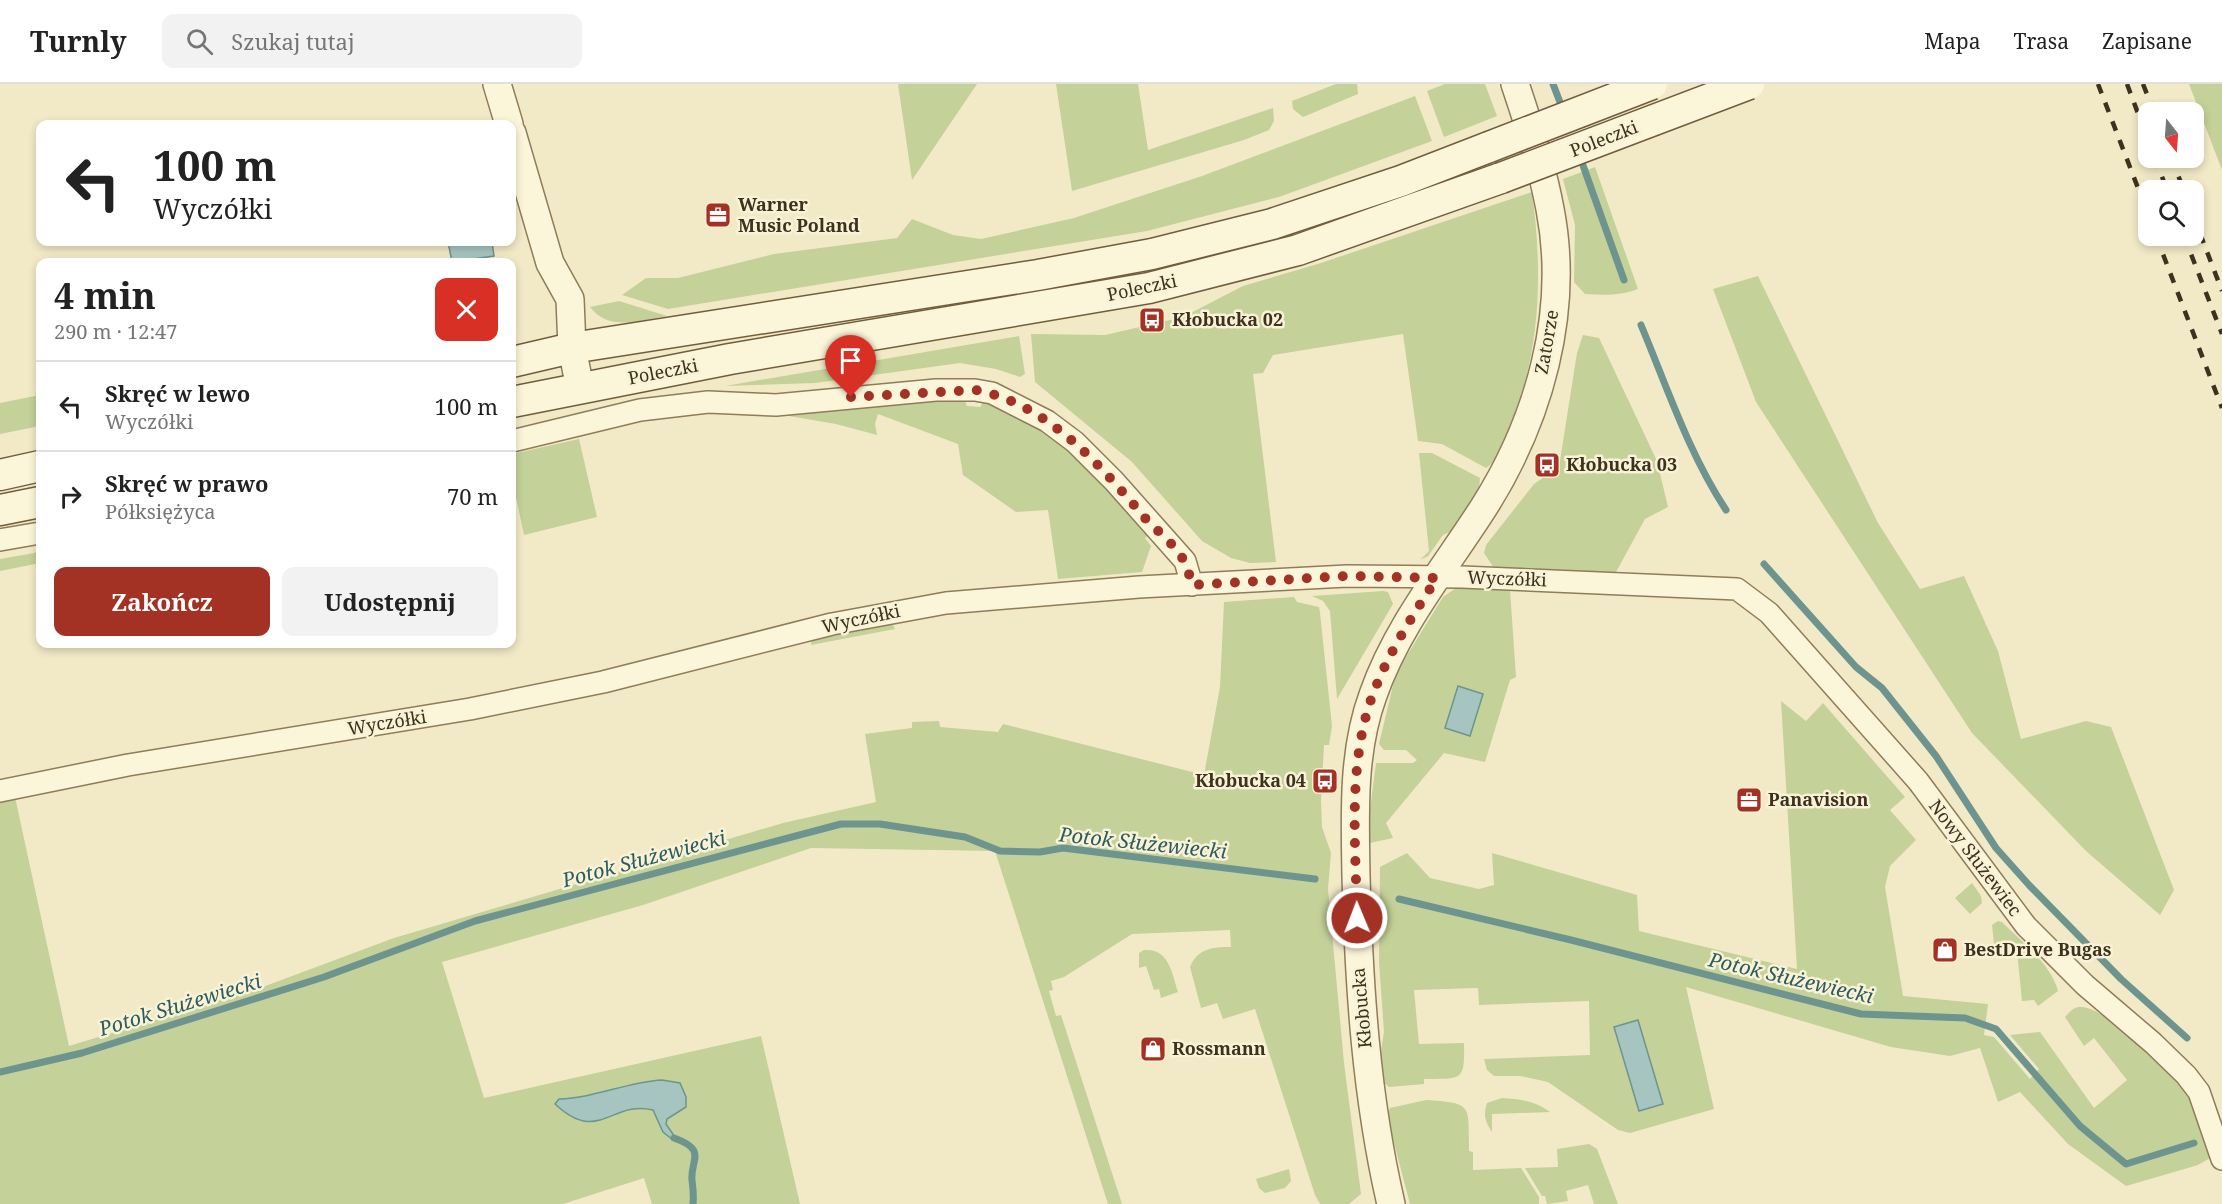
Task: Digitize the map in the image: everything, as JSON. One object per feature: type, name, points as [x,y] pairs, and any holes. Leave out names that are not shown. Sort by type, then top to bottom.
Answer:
[{"type":"main road","name":"Poleczki","points":[[516,361],[572,348],[1038,275],[1152,254],[1272,224],[1401,181],[1652,84]]},
{"type":"main road","name":"Poleczki","points":[[516,401],[752,355],[1149,288],[1298,250],[1417,210],[1749,84]]},
{"type":"main road","points":[[0,475],[36,467]]},
{"type":"main road","points":[[0,510],[36,503]]},
{"type":"street","points":[[498,84],[508,120]]},
{"type":"street","name":"Zatorze","points":[[1437,578],[1484,507],[1524,435],[1542,376],[1552,325],[1554,245],[1551,210],[1533,138],[1515,84]]},
{"type":"street","points":[[516,147],[550,263],[570,299],[572,348],[580,387]]},
{"type":"street","name":"Poleczki","points":[[516,440],[640,410],[708,402],[776,405],[936,390],[975,390],[992,393],[1047,421],[1075,442],[1185,561],[1192,585]]},
{"type":"street","points":[[0,540],[36,534]]},
{"type":"street","name":"Wyczółki","points":[[0,791],[128,765],[471,709],[603,682],[886,613],[946,603],[1032,595],[1347,576],[1737,589]]},
{"type":"street","name":"Kłobucka","points":[[1391,1204],[1370,1098],[1358,961],[1355,807],[1359,753],[1372,696],[1393,648],[1437,578]]},
{"type":"street","name":"Nowy Służewiec","points":[[1737,589],[1769,613],[1918,781],[2026,926],[2085,985],[2153,1043],[2186,1075],[2199,1092],[2222,1159]]},
{"type":"green space","points":[[898,84],[977,84],[912,180]]},
{"type":"green space","points":[[1056,84],[1138,84],[1148,150],[1273,108],[1274,121],[1269,130],[1244,140],[1072,191]]},
{"type":"green space","points":[[1336,84],[1357,84],[1358,94],[1303,117],[1293,109],[1292,101]]},
{"type":"green space","points":[[1445,84],[1485,84],[1497,116],[1444,137],[1427,91]]},
{"type":"green space","points":[[2189,84],[2222,84],[2222,170],[2204,123],[2204,102],[2196,102]]},
{"type":"green space","points":[[1415,96],[1432,141],[1279,197],[1147,231],[668,309],[622,295],[646,278],[678,278],[774,254],[897,238],[912,219],[953,235],[981,239],[1074,218],[1202,176]]},
{"type":"green space","points":[[1595,167],[1638,289],[1625,293],[1585,294],[1574,282],[1575,225],[1563,179]]},
{"type":"green space","points":[[1532,192],[1538,253],[1537,312],[1533,342],[1520,400],[1497,456],[1486,468],[1442,444],[1418,441],[1403,334],[1273,355],[1263,373],[1253,374],[1276,562],[1250,563],[1231,558],[1202,541],[1132,462],[1035,382],[1031,334],[1105,335],[1183,317],[1243,286],[1321,263]]},
{"type":"green space","points":[[1758,276],[1878,523],[1920,589],[1964,576],[1998,651],[2021,739],[2086,721],[2111,727],[2174,890],[2160,915],[2086,851],[1972,733],[1756,402],[1713,289]]},
{"type":"green space","points":[[619,301],[667,316],[636,322],[616,322],[606,320],[590,307]]},
{"type":"green space","points":[[1583,335],[1599,338],[1657,461],[1668,507],[1645,519],[1616,572],[1494,568],[1484,553],[1486,545],[1534,484],[1559,467],[1577,353]]},
{"type":"green space","points":[[1019,336],[1025,374],[1020,377],[996,369],[960,363],[815,383],[725,386]]},
{"type":"green space","points":[[36,396],[36,427],[0,434],[0,403]]},
{"type":"green space","points":[[964,399],[967,406],[980,407],[984,401],[995,405],[1064,442],[1150,534],[1145,538],[1151,546],[1142,572],[1058,579],[1048,510],[1016,512],[963,475],[958,444],[878,414],[875,424],[877,435],[836,424],[789,416],[788,410],[869,401]]},
{"type":"green space","points":[[579,439],[597,517],[524,535],[516,497],[516,453]]},
{"type":"green space","points":[[1419,453],[1432,453],[1480,478],[1479,489],[1454,530],[1443,535],[1428,556],[1420,560],[1429,551]]},
{"type":"green space","points":[[36,553],[36,564],[0,571],[0,559]]},
{"type":"green space","points":[[1456,588],[1510,590],[1516,677],[1510,680],[1485,762],[1444,753],[1386,823],[1393,838],[1370,843],[1370,810],[1376,763],[1413,763],[1417,760],[1406,750],[1384,750],[1379,744],[1396,673],[1443,597]]},
{"type":"green space","points":[[1388,592],[1393,604],[1337,699],[1330,611],[1323,601],[1312,596]]},
{"type":"green space","points":[[1294,597],[1297,602],[1319,607],[1332,726],[1329,745],[1324,745],[1321,800],[1322,827],[1331,853],[1328,889],[1344,1063],[1361,1194],[1349,1204],[1320,1204],[1315,1195],[1255,1009],[1223,1019],[1217,1003],[1201,1008],[1190,967],[1202,952],[1218,947],[1231,947],[1230,930],[1132,934],[1064,977],[1051,981],[1053,990],[1049,991],[1056,1016],[1061,1015],[1122,1204],[1108,1204],[995,851],[811,848],[643,905],[442,962],[484,1098],[761,1036],[800,1204],[652,1204],[644,1178],[563,1204],[0,1204],[0,800],[15,797],[69,1046],[260,988],[394,938],[783,823],[876,802],[865,734],[912,728],[912,722],[939,721],[940,727],[998,732],[1003,724],[1204,775],[1220,687],[1224,602]]},
{"type":"green space","points":[[892,623],[895,629],[811,645],[812,639]]},
{"type":"green space","points":[[1781,701],[1806,721],[1823,703],[1905,797],[1890,810],[1916,840],[1890,866],[1885,887],[1903,996],[1988,1004],[1984,1035],[1994,1037],[2030,1079],[2039,1069],[2010,1035],[2040,1032],[2094,1108],[2127,1080],[2094,1038],[2084,1046],[2065,1017],[2078,1007],[2103,1015],[2147,1049],[2178,1081],[2194,1108],[2212,1157],[2198,1165],[2126,1186],[2068,1144],[2020,1092],[1998,1102],[1980,1048],[1950,1056],[1891,1047],[1686,987],[1714,1109],[1630,1133],[1618,1130],[1548,1082],[1520,1076],[1494,1076],[1487,1070],[1484,1059],[1590,1055],[1589,1001],[1479,1005],[1478,988],[1414,990],[1419,1044],[1464,1043],[1462,1072],[1458,1076],[1446,1079],[1424,1079],[1424,1084],[1389,1087],[1382,1081],[1380,1058],[1384,1032],[1379,962],[1380,867],[1407,853],[1430,878],[1479,889],[1494,885],[1492,853],[1637,895],[1639,931],[1797,969]]},
{"type":"green space","points":[[1972,883],[1981,896],[1982,903],[1970,914],[1955,898]]},
{"type":"green space","points":[[1998,921],[2002,922],[2035,954],[2054,981],[2058,991],[2038,1006],[2034,1000],[2022,1001],[2017,951],[1995,953],[1992,925]]},
{"type":"green space","points":[[1152,950],[1164,957],[1178,992],[1161,998],[1159,989],[1154,990],[1146,966],[1139,968],[1139,953]]},
{"type":"green space","points":[[1502,1098],[1527,1101],[1550,1112],[1492,1114],[1492,1132],[1485,1118],[1487,1103]]},
{"type":"green space","points":[[1426,1100],[1453,1103],[1465,1110],[1469,1124],[1469,1151],[1473,1152],[1473,1170],[1521,1168],[1539,1197],[1539,1204],[1410,1204],[1387,1116],[1390,1108]]},
{"type":"green space","points":[[1589,1144],[1597,1149],[1618,1204],[1594,1204],[1588,1185],[1566,1191],[1568,1201],[1547,1204],[1545,1196],[1542,1196],[1525,1168],[1558,1167],[1557,1149]]},
{"type":"green space","points":[[1289,1169],[1291,1181],[1285,1188],[1265,1193],[1259,1188],[1256,1179]]},
{"type":"water","points":[[449,246],[493,246],[494,256],[451,258]]},
{"type":"water","points":[[1458,686],[1483,694],[1470,736],[1445,728]]},
{"type":"water","points":[[1638,1020],[1663,1104],[1639,1111],[1614,1027]]},
{"type":"water","points":[[662,1080],[680,1083],[686,1097],[686,1107],[667,1119],[666,1124],[675,1137],[673,1140],[663,1132],[653,1110],[638,1109],[604,1119],[583,1121],[570,1116],[555,1104],[559,1099]]},
{"type":"waterway","points":[[1553,84],[1563,110]]},
{"type":"waterway","points":[[1580,157],[1624,280]]},
{"type":"waterway","points":[[1641,325],[1690,443],[1726,510]]},
{"type":"waterway","points":[[1764,564],[1856,667],[1882,688],[1936,756],[1996,848],[2029,885],[2121,979],[2187,1038]]},
{"type":"waterway","name":"Potok Służewiecki","points":[[0,1072],[82,1053],[324,977],[475,921],[841,824],[880,824],[965,837],[1000,851],[1040,852],[1063,848],[1315,879]]},
{"type":"waterway","name":"Potok Służewiecki","points":[[1399,899],[1861,1014],[1965,1018],[1996,1029],[2080,1126],[2126,1164],[2194,1143]]},
{"type":"waterway","points":[[674,1138],[684,1142],[694,1151],[693,1204]]},
{"type":"railway","points":[[2098,84],[2138,188]]},
{"type":"railway","points":[[2127,84],[2138,113]]},
{"type":"railway","points":[[2143,84],[2150,102]]},
{"type":"railway","points":[[2159,168],[2163,180]]},
{"type":"railway","points":[[2175,168],[2180,180]]},
{"type":"railway","points":[[2204,244],[2222,291]]},
{"type":"railway","points":[[2160,246],[2222,408]]},
{"type":"railway","points":[[2188,246],[2222,334]]},
{"type":"place","name":"Warner Music Poland","points":[[718,215]]},
{"type":"place","name":"Kłobucka 02","points":[[1152,320]]},
{"type":"place","name":"Kłobucka 03","points":[[1547,465]]},
{"type":"place","name":"Kłobucka 04","points":[[1325,781]]},
{"type":"place","name":"Panavision","points":[[1749,800]]},
{"type":"place","name":"BestDrive Bugas","points":[[1945,950]]},
{"type":"place","name":"Rossmann","points":[[1153,1049]]},
{"type":"route","points":[[851,397],[936,390],[975,390],[992,393],[1047,421],[1075,442],[1185,561],[1192,585],[1347,576],[1437,578],[1393,648],[1372,696],[1359,753],[1355,807],[1357,918]]}]
